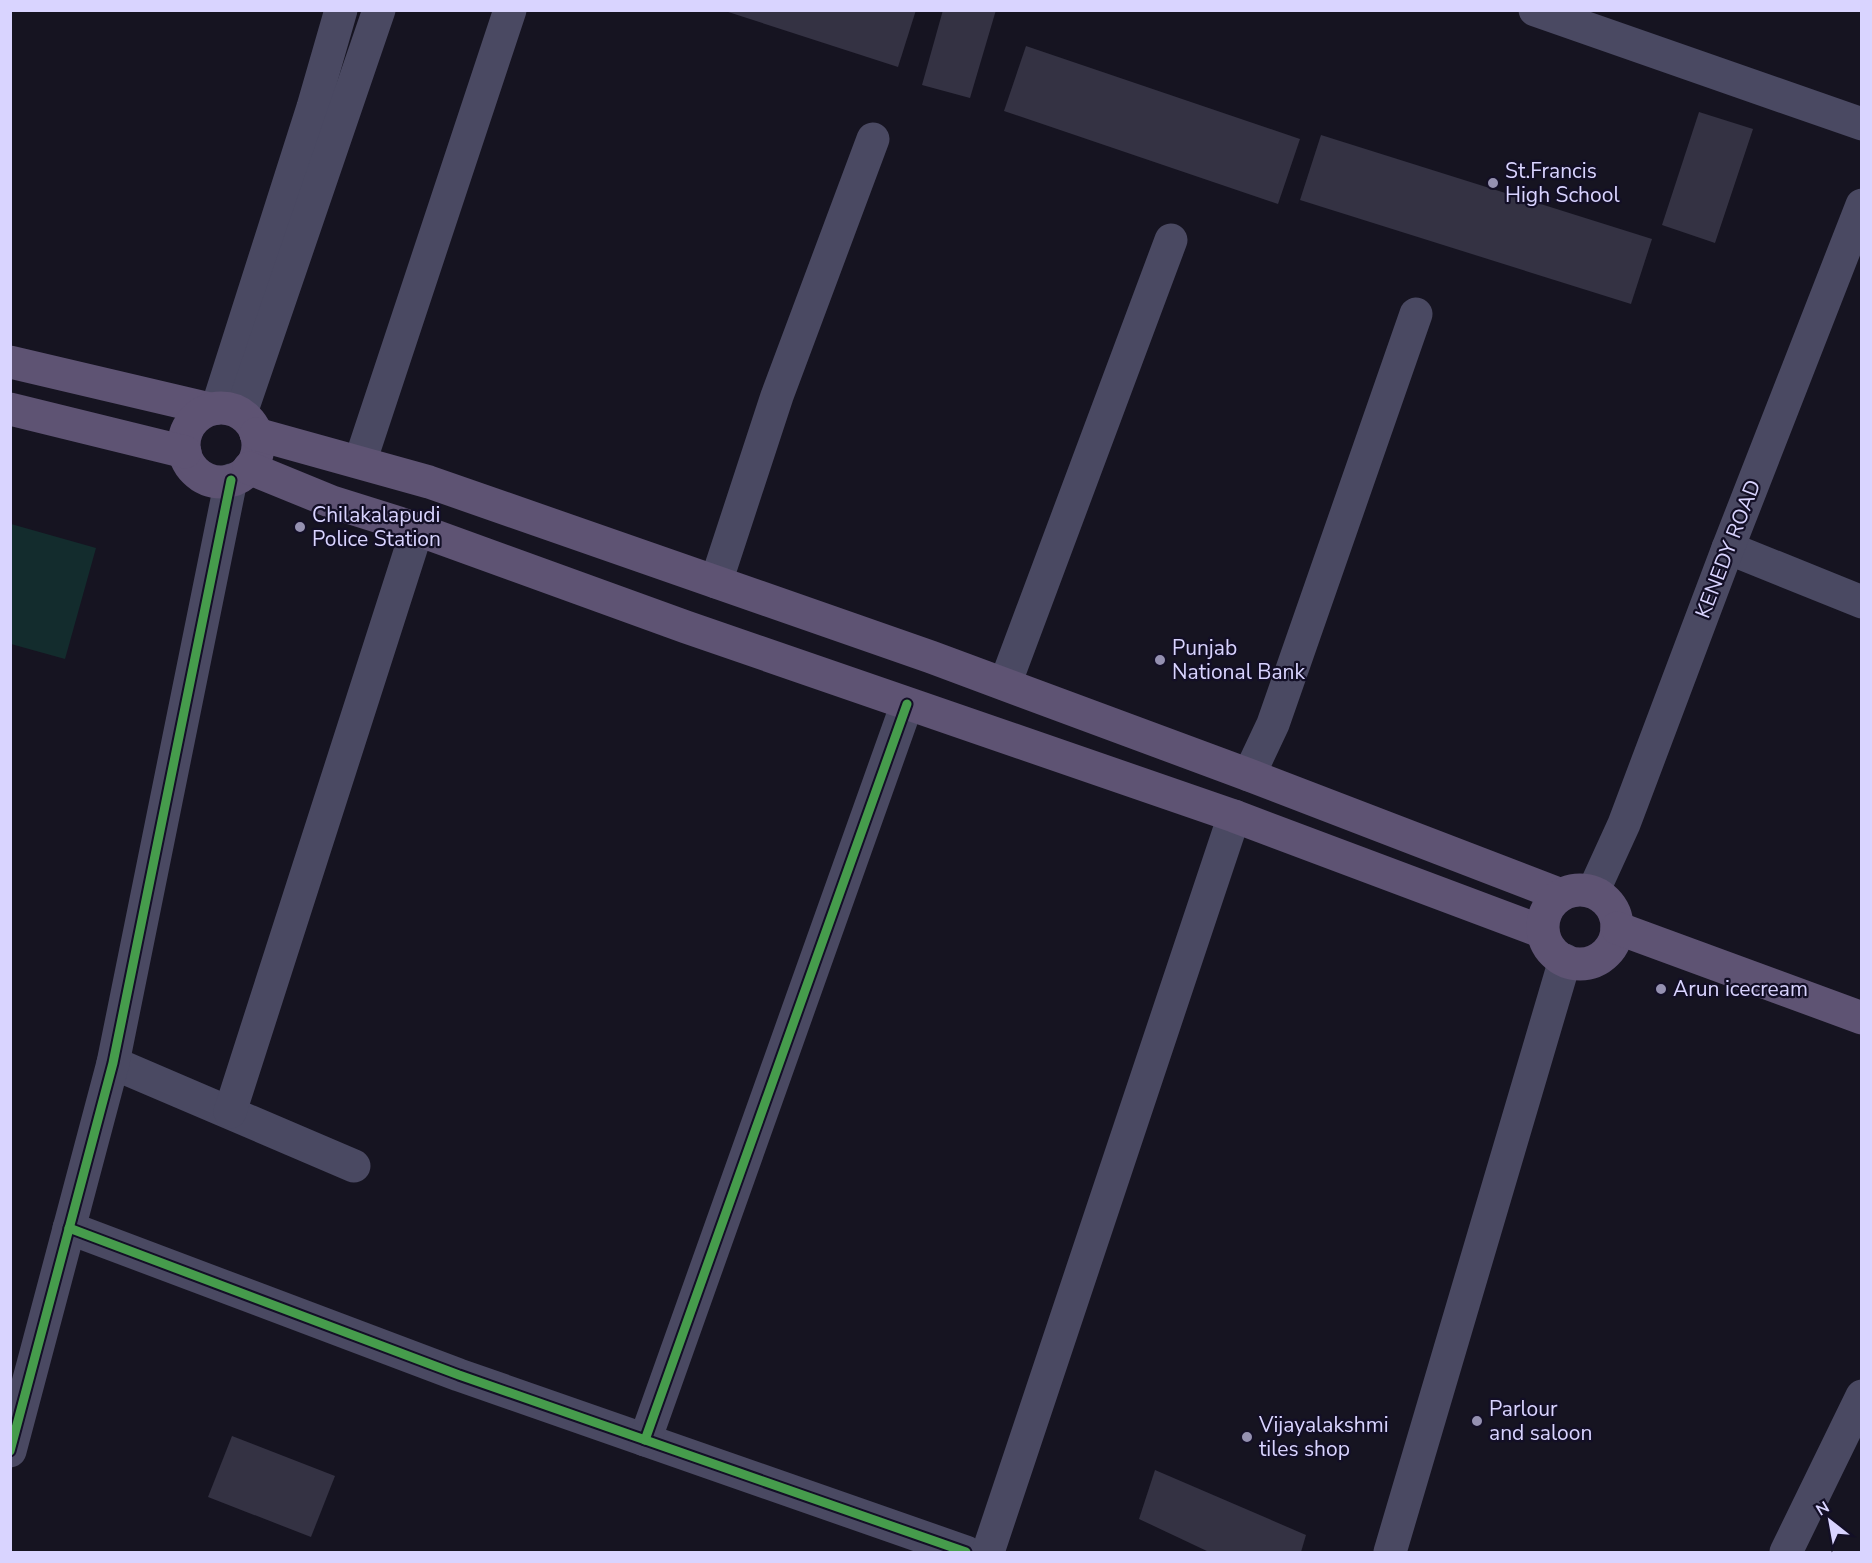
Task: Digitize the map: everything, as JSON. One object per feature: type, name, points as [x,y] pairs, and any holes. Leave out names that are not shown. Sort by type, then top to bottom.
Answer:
[{"type":"main road","points":[[10,362],[231,416],[360,462],[429,482],[1005,684],[1561,895]]},
{"type":"main road","points":[[10,409],[185,452]]},
{"type":"main road","points":[[198,416],[231,416],[257,448],[253,462],[240,474],[216,481],[202,476],[190,466],[185,452],[184,439],[189,426],[198,416]]},
{"type":"main road","points":[[240,474],[399,522],[686,627],[1234,816],[1543,932]]},
{"type":"main road","points":[[1580,890],[1593,892],[1611,906],[1617,928],[1612,945],[1600,958],[1583,964],[1565,960],[1548,946],[1543,932],[1543,923],[1549,907],[1561,895],[1580,890]]},
{"type":"main road","points":[[1617,928],[1862,1018]]},
{"type":"street","points":[[231,416],[341,10]]},
{"type":"street","points":[[231,416],[379,10]]},
{"type":"street","points":[[360,462],[510,10]]},
{"type":"street","points":[[1535,10],[1862,124]]},
{"type":"street","points":[[716,582],[777,396],[873,139]]},
{"type":"street","name":"KENEDY ROAD","points":[[1593,892],[1624,824],[1728,548],[1862,205]]},
{"type":"street","points":[[1005,684],[1171,240]]},
{"type":"street","points":[[1249,775],[1273,724],[1416,314]]},
{"type":"street","points":[[10,1451],[113,1064],[240,474]]},
{"type":"street","points":[[230,1112],[417,530]]},
{"type":"street","points":[[1728,548],[1862,602]]},
{"type":"street","points":[[645,1440],[908,704]]},
{"type":"street","points":[[988,1552],[1234,816]]},
{"type":"street","points":[[1390,1552],[1565,960]]},
{"type":"street","points":[[113,1064],[354,1166]]},
{"type":"street","points":[[69,1228],[459,1375],[966,1552]]},
{"type":"street","points":[[1786,1552],[1862,1396]]},
{"type":"green space","points":[[11,524],[96,548],[65,659],[11,644]]},
{"type":"building","points":[[722,10],[916,10],[898,67]]},
{"type":"building","points":[[943,10],[996,10],[970,98],[922,85]]},
{"type":"building","points":[[1026,46],[1300,139],[1278,204],[1004,111]]},
{"type":"building","points":[[1699,112],[1753,129],[1715,243],[1662,225]]},
{"type":"building","points":[[1321,135],[1652,239],[1631,304],[1300,200]]},
{"type":"building","points":[[232,1436],[335,1476],[311,1537],[208,1497]]},
{"type":"building","points":[[1155,1470],[1306,1535],[1301,1552],[1209,1552],[1139,1519]]},
{"type":"cycle path","points":[[10,1451],[113,1063],[231,480]]},
{"type":"cycle path","points":[[645,1440],[907,704]]},
{"type":"cycle path","points":[[69,1228],[459,1375],[966,1552]]},
{"type":"place","name":"St.Francis High School","points":[[1493,183]]},
{"type":"place","name":"Chilakalapudi Police Station","points":[[300,527]]},
{"type":"place","name":"Punjab National Bank","points":[[1160,660]]},
{"type":"place","name":"Arun icecream","points":[[1661,989]]},
{"type":"place","name":"Parlour and saloon","points":[[1477,1421]]},
{"type":"place","name":"Vijayalakshmi tiles shop","points":[[1247,1437]]}]
